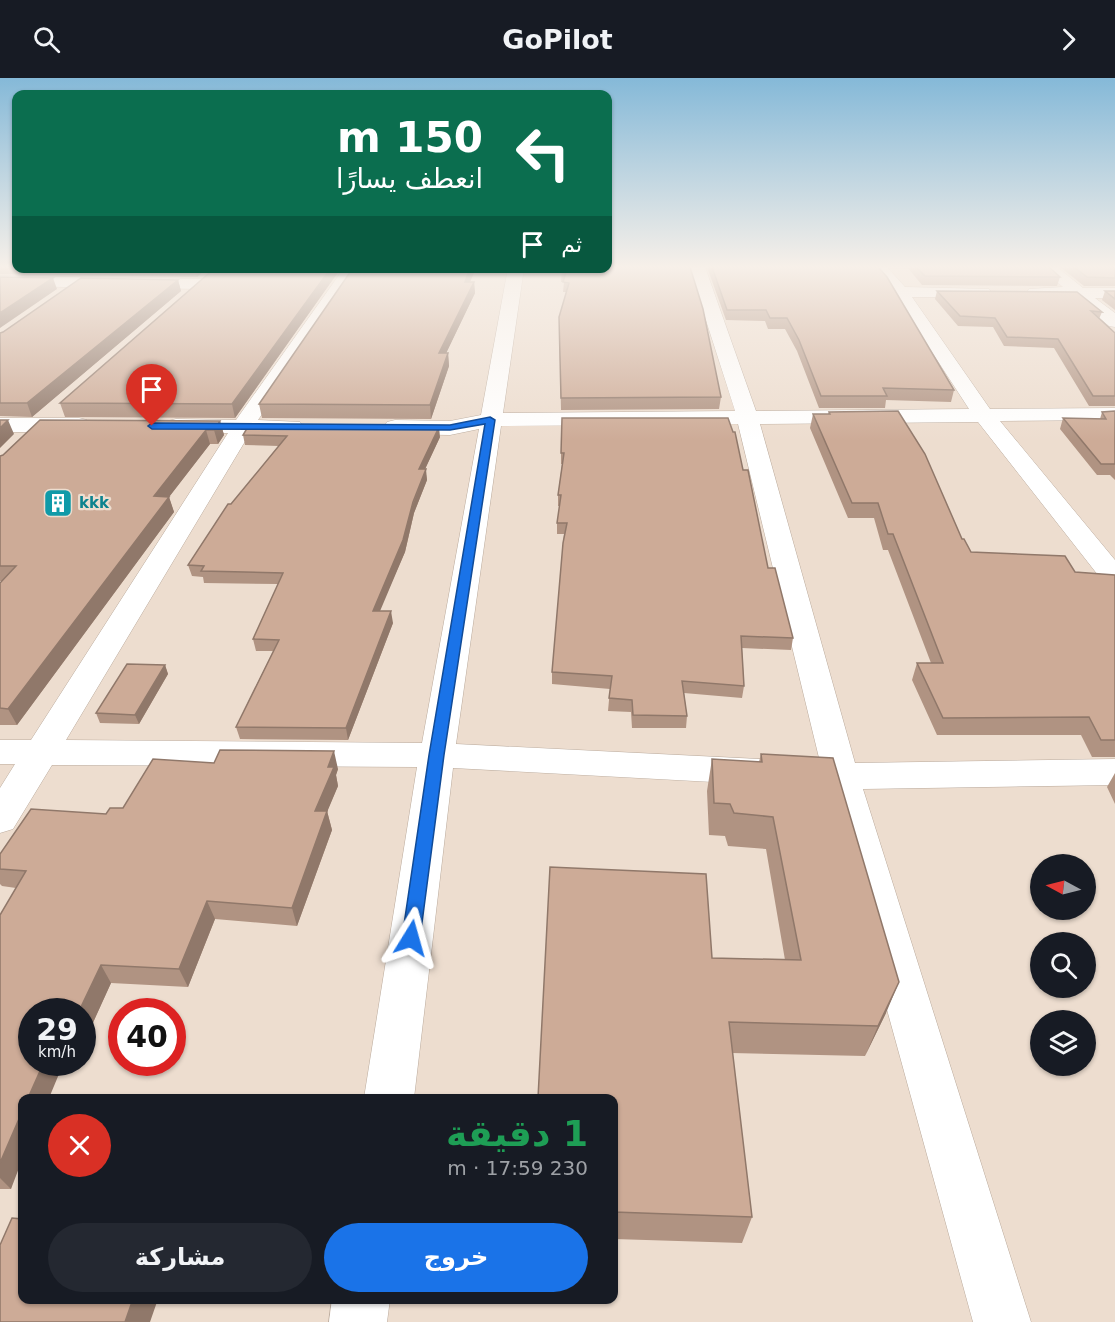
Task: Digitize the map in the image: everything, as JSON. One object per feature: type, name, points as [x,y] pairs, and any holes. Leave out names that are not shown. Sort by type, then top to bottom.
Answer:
[{"type":"street","points":[[0,819],[243,426],[313,325]]},
{"type":"street","points":[[390,1094],[437,755],[506,325]]},
{"type":"street","points":[[716,325],[747,417],[841,776],[1002,1322]]},
{"type":"street","points":[[923,325],[982,414],[1115,578]]},
{"type":"street","points":[[16,448],[56,410]]},
{"type":"street","points":[[369,427],[450,428],[490,420],[1115,414]]},
{"type":"street","points":[[0,424],[99,426]]},
{"type":"street","points":[[159,426],[312,427]]},
{"type":"street","points":[[0,752],[437,755],[841,776],[1115,772]]},
{"type":"street","points":[[357,1322],[360,1304]]},
{"type":"building","points":[[13,325],[123,325],[27,403],[0,403],[0,333]]},
{"type":"building","points":[[149,325],[289,325],[232,404],[60,403]]},
{"type":"building","points":[[314,325],[453,325],[439,353],[448,353],[430,405],[259,404]]},
{"type":"building","points":[[559,325],[706,325],[721,397],[561,398]]},
{"type":"building","points":[[791,325],[915,325],[954,390],[883,388],[887,396],[821,396]]},
{"type":"building","points":[[999,325],[1106,325],[1115,333],[1115,396],[1093,396],[1058,339],[1007,337]]},
{"type":"building","points":[[898,411],[925,454],[962,539],[971,552],[1065,556],[1075,572],[1115,575],[1115,740],[1101,740],[1089,717],[943,718],[917,663],[943,663],[893,534],[888,534],[878,503],[852,503],[813,414]]},
{"type":"building","points":[[1115,411],[1115,464],[1101,464],[1063,418],[1106,419],[1102,412]]},
{"type":"building","points":[[562,418],[728,418],[735,432],[743,470],[748,470],[768,568],[775,568],[793,638],[741,636],[744,686],[682,681],[687,716],[633,715],[632,700],[609,698],[612,676],[552,672],[563,543],[567,523],[557,523],[564,453],[561,453]]},
{"type":"building","points":[[0,420],[8,420],[0,428]]},
{"type":"building","points":[[40,420],[220,421],[214,430],[206,430],[154,496],[169,497],[8,709],[0,708],[0,583],[16,566],[0,566],[0,456]]},
{"type":"building","points":[[249,425],[439,427],[419,469],[426,469],[413,502],[403,540],[373,611],[391,611],[346,728],[236,727],[279,640],[253,639],[283,573],[201,571],[204,566],[188,565],[228,504],[231,504],[287,436],[243,435]]},
{"type":"building","points":[[127,664],[165,665],[135,715],[96,713]]},
{"type":"building","points":[[220,750],[334,751],[328,767],[334,767],[315,811],[327,811],[292,908],[207,901],[179,969],[101,965],[85,998],[18,998],[18,1076],[38,1076],[30,1094],[18,1094],[18,1121],[0,1163],[0,915],[26,871],[0,869],[0,854],[31,809],[106,814],[110,808],[123,808],[153,759],[214,763]]},
{"type":"building","points":[[761,754],[833,758],[899,982],[878,1026],[729,1022],[752,1217],[618,1212],[618,1094],[538,1094],[550,867],[706,874],[712,958],[801,960],[773,817],[734,813],[730,804],[714,803],[712,759],[762,762]]},
{"type":"building","points":[[12,1218],[18,1219],[18,1304],[131,1304],[125,1322],[0,1322],[0,1245]]},
{"type":"place","name":"kkk","points":[[58,503]]},
{"type":"route","points":[[152,426],[450,428],[490,420],[437,755],[411,938]]}]
